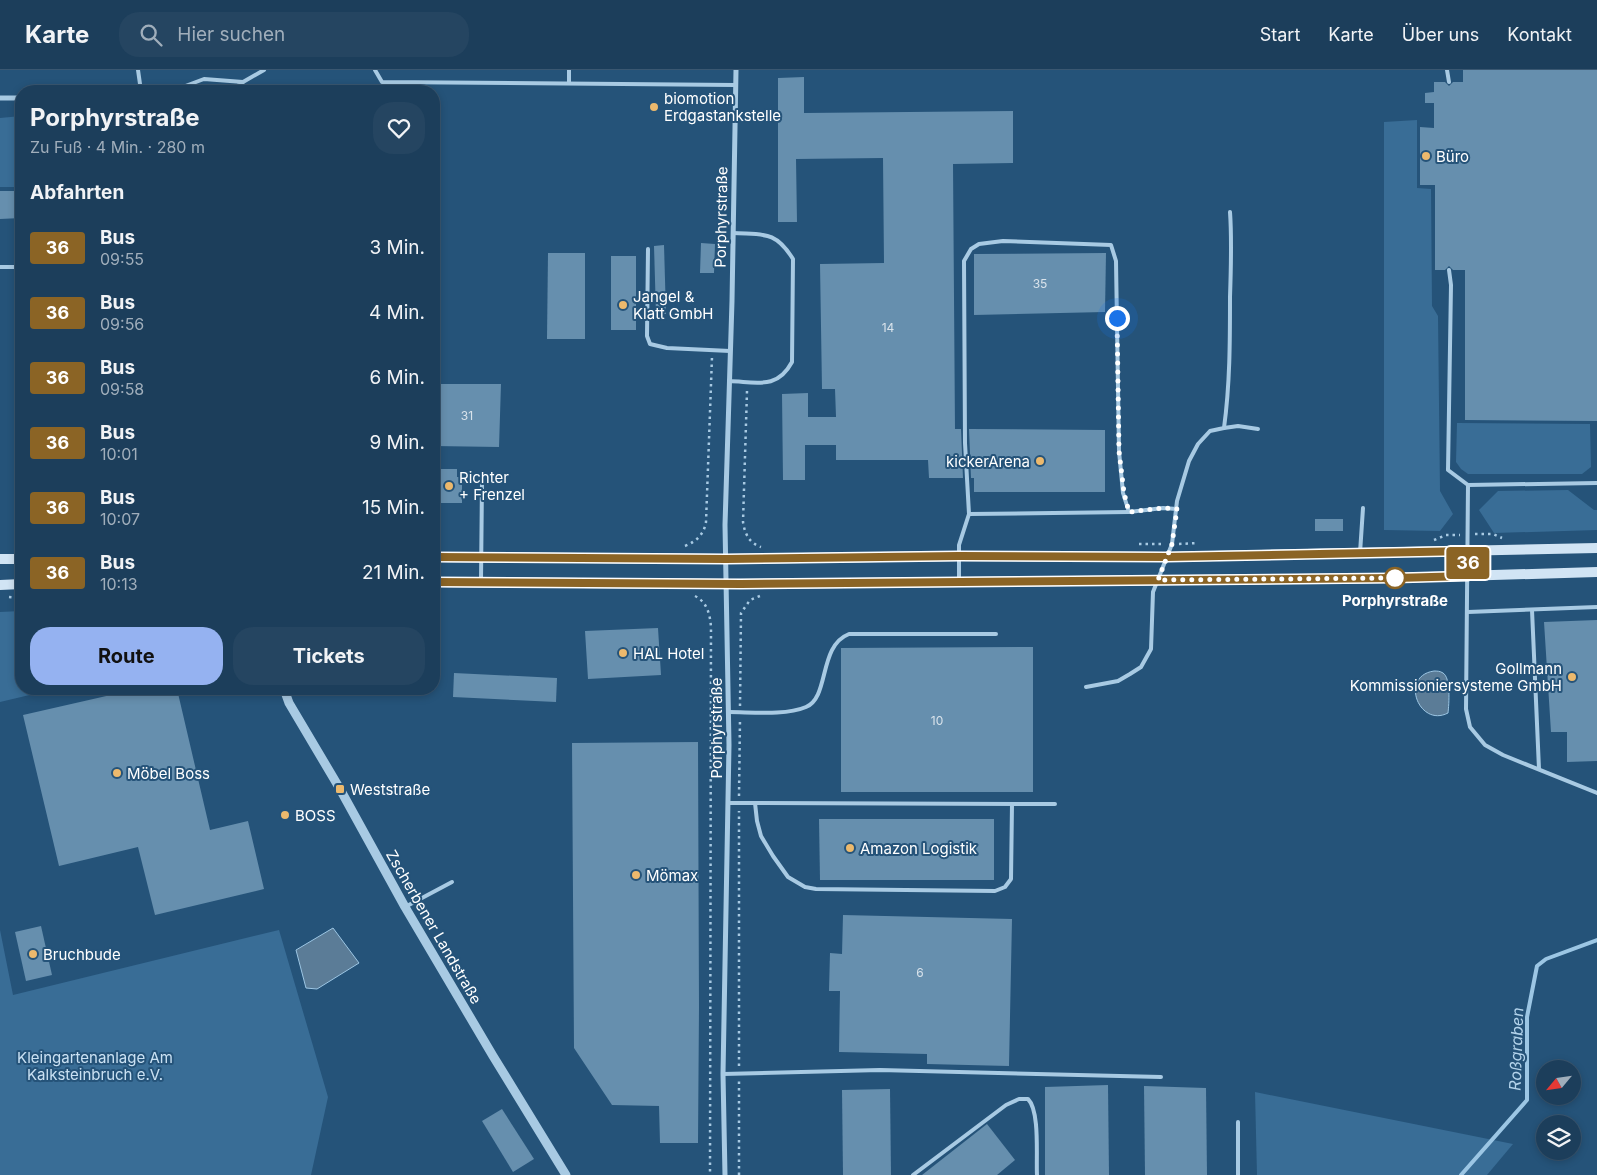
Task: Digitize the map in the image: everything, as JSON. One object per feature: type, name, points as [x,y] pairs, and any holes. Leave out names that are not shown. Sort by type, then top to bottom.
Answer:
[{"type":"main road","points":[[440,557],[726,559],[959,556],[1167,557],[1597,548]]},
{"type":"main road","points":[[0,559],[15,559]]},
{"type":"main road","points":[[440,582],[726,584],[959,582],[1395,578],[1597,572]]},
{"type":"main road","points":[[0,585],[15,584]]},
{"type":"street","name":"Porphyrstraße","points":[[725,1175],[722,1074],[729,803],[725,525],[736,70]]},
{"type":"street","points":[[0,98],[15,98]]},
{"type":"street","name":"Zscherbener Landstraße","points":[[286,695],[405,907],[566,1175]]},
{"type":"lane","points":[[138,70],[140,85]]},
{"type":"lane","points":[[239,85],[264,70]]},
{"type":"lane","points":[[375,70],[382,82],[735,85]]},
{"type":"lane","points":[[569,70],[569,84]]},
{"type":"lane","points":[[1447,70],[1449,82]]},
{"type":"lane","points":[[188,85],[204,79],[243,82]]},
{"type":"lane","points":[[1224,428],[1231,346],[1232,243],[1230,212]]},
{"type":"lane","points":[[729,381],[769,382],[786,372],[792,362],[793,259],[785,246],[770,236],[733,233]]},
{"type":"lane","points":[[959,582],[959,545],[969,514],[965,443],[964,261],[971,249],[979,244],[1003,241],[1111,245],[1116,262],[1119,451],[1124,493],[1129,512]]},
{"type":"lane","points":[[648,249],[647,340],[650,344],[667,348],[730,351]]},
{"type":"lane","points":[[0,267],[15,267]]},
{"type":"lane","points":[[1449,270],[1451,285],[1448,470],[1468,484],[1597,483]]},
{"type":"lane","points":[[1086,687],[1118,681],[1141,667],[1151,649],[1153,592],[1172,544],[1177,501],[1189,461],[1198,444],[1210,431],[1238,426],[1258,429]]},
{"type":"lane","points":[[480,582],[482,480]]},
{"type":"lane","points":[[1468,484],[1466,709],[1470,727],[1485,744],[1503,755],[1597,793]]},
{"type":"lane","points":[[969,514],[1129,512],[1163,508],[1177,509]]},
{"type":"lane","points":[[1360,553],[1363,508]]},
{"type":"lane","points":[[1468,612],[1597,607]]},
{"type":"lane","points":[[1532,610],[1539,769]]},
{"type":"lane","points":[[728,712],[781,712],[805,708],[812,704],[836,642],[849,634],[996,634]]},
{"type":"lane","points":[[729,803],[1055,804]]},
{"type":"lane","points":[[755,803],[761,836],[788,877],[805,887],[816,889],[913,891],[995,891],[1005,888],[1010,879],[1012,804]]},
{"type":"lane","points":[[405,907],[452,882]]},
{"type":"lane","points":[[722,1074],[880,1070],[1160,1077]]},
{"type":"lane","points":[[913,1175],[1006,1105],[1019,1099],[1028,1099],[1033,1104],[1036,1115],[1037,1175]]},
{"type":"lane","points":[[1238,1122],[1238,1175]]},
{"type":"path","points":[[702,534],[706,522],[712,350]]},
{"type":"path","points":[[747,382],[743,522],[748,538],[756,545],[762,547]]},
{"type":"path","points":[[1433,540],[1446,535],[1467,534],[1493,534],[1502,538],[1508,538]]},
{"type":"path","points":[[1134,544],[1200,543]]},
{"type":"path","points":[[703,602],[709,613],[711,627],[710,1175]]},
{"type":"path","points":[[739,1175],[740,618],[747,604]]},
{"type":"green space","points":[[15,117],[15,187],[0,187],[0,118]]},
{"type":"green space","points":[[1417,120],[1417,188],[1431,189],[1432,306],[1438,316],[1440,491],[1453,514],[1440,531],[1384,530],[1384,122]]},
{"type":"green space","points":[[1457,423],[1590,424],[1591,467],[1582,474],[1468,474],[1456,462]]},
{"type":"green space","points":[[1568,490],[1594,510],[1597,510],[1597,530],[1494,533],[1479,510],[1498,491]]},
{"type":"green space","points":[[15,611],[15,695],[30,695],[0,702],[0,612]]},
{"type":"green space","name":"Kleingartenanlage Am Kalksteinbruch e.V.","points":[[0,930],[13,995],[279,930],[328,1097],[311,1175],[0,1175]]},
{"type":"green space","points":[[1255,1092],[1513,1144],[1487,1175],[1257,1175]]},
{"type":"shaded area","points":[[1434,671],[1441,672],[1446,676],[1449,692],[1448,713],[1438,716],[1422,708],[1417,700],[1415,690],[1417,682],[1423,675]]},
{"type":"shaded area","points":[[333,928],[359,963],[317,989],[306,988],[296,950]]},
{"type":"building","points":[[1463,70],[1597,70],[1597,421],[1465,420],[1465,270],[1453,270],[1449,266],[1445,270],[1435,270],[1435,185],[1420,185],[1420,127],[1434,128],[1434,103],[1425,103],[1425,93],[1434,92],[1434,82],[1445,82],[1449,86],[1453,82],[1463,82]]},
{"type":"building","points":[[804,77],[804,113],[1013,111],[1013,163],[953,164],[955,429],[961,429],[963,478],[929,478],[928,460],[836,460],[836,445],[805,445],[805,480],[783,480],[782,394],[808,393],[808,417],[836,417],[835,389],[822,389],[820,264],[884,263],[883,158],[796,159],[797,222],[778,222],[778,78]]},
{"type":"building","points":[[0,191],[15,191],[15,218],[0,219]]},
{"type":"building","points":[[701,243],[715,244],[714,273],[700,273]]},
{"type":"building","points":[[664,245],[666,314],[656,314],[654,246]]},
{"type":"building","points":[[548,253],[585,253],[585,339],[547,339]]},
{"type":"building","points":[[1106,253],[1105,312],[974,315],[974,254]]},
{"type":"building","name":"Jangel & Klatt GmbH","points":[[611,256],[636,256],[636,330],[611,330]]},
{"type":"building","points":[[440,384],[501,384],[499,447],[440,446]]},
{"type":"building","name":"kickerArena","points":[[969,429],[1105,430],[1105,492],[974,492],[974,478],[971,478]]},
{"type":"building","name":"Richter + Frenzel","points":[[440,469],[457,469],[457,477],[462,477],[462,503],[440,503]]},
{"type":"building","points":[[1315,519],[1343,519],[1343,531],[1315,531]]},
{"type":"building","name":"Gollmann Kommissioniersysteme GmbH","points":[[1597,620],[1597,761],[1567,762],[1567,732],[1551,732],[1544,622]]},
{"type":"building","name":"HAL Hotel","points":[[658,628],[661,675],[588,679],[585,631]]},
{"type":"building","points":[[1033,647],[1033,792],[841,792],[841,648]]},
{"type":"building","points":[[454,673],[557,678],[556,702],[453,697]]},
{"type":"building","name":"Möbel Boss","points":[[111,695],[178,695],[210,830],[248,821],[264,889],[155,915],[138,847],[59,866],[23,715]]},
{"type":"building","name":"Mömax","points":[[698,742],[698,1143],[660,1143],[659,1106],[612,1105],[574,1048],[572,743]]},
{"type":"building","points":[[819,819],[994,819],[994,880],[820,880]]},
{"type":"building","points":[[843,915],[1012,919],[1009,1066],[927,1064],[927,1054],[839,1052],[840,991],[829,991],[830,953],[842,954]]},
{"type":"building","name":"Bruchbude","points":[[41,926],[52,975],[26,981],[15,932]]},
{"type":"building","points":[[1108,1085],[1109,1175],[1045,1175],[1045,1087]]},
{"type":"building","points":[[1144,1086],[1206,1088],[1207,1175],[1145,1175]]},
{"type":"building","points":[[890,1089],[891,1175],[843,1175],[842,1090]]},
{"type":"building","points":[[502,1109],[534,1159],[513,1172],[482,1121]]},
{"type":"building","points":[[987,1124],[1015,1160],[997,1175],[922,1175]]},
{"type":"waterway","name":"Roßgraben","points":[[1461,1175],[1527,1100],[1527,1017],[1537,966],[1546,959],[1597,940]]},
{"type":"bus line","name":"36","points":[[440,557],[726,559],[959,556],[1167,557],[1468,551],[1468,576],[741,584],[440,582]]},
{"type":"place","name":"biomotion Erdgastankstelle","points":[[654,107]]},
{"type":"place","name":"Büro","points":[[1426,156]]},
{"type":"place","name":"Jangel & Klatt GmbH","points":[[623,305]]},
{"type":"place","name":"kickerArena","points":[[1040,461]]},
{"type":"place","name":"Richter + Frenzel","points":[[449,486]]},
{"type":"place","name":"Porphyrstraße","points":[[1395,578]]},
{"type":"place","name":"HAL Hotel","points":[[623,653]]},
{"type":"place","name":"Gollmann Kommissioniersysteme GmbH","points":[[1572,677]]},
{"type":"place","name":"Möbel Boss","points":[[117,773]]},
{"type":"place","name":"Weststraße","points":[[340,789]]},
{"type":"place","name":"BOSS","points":[[285,815]]},
{"type":"place","name":"Amazon Logistik","points":[[850,848]]},
{"type":"place","name":"Mömax","points":[[636,875]]},
{"type":"place","name":"Bruchbude","points":[[33,954]]},
{"type":"route","points":[[1117,318],[1119,451],[1125,500],[1129,512],[1163,508],[1177,509],[1172,544],[1158,580],[1395,578]]}]
